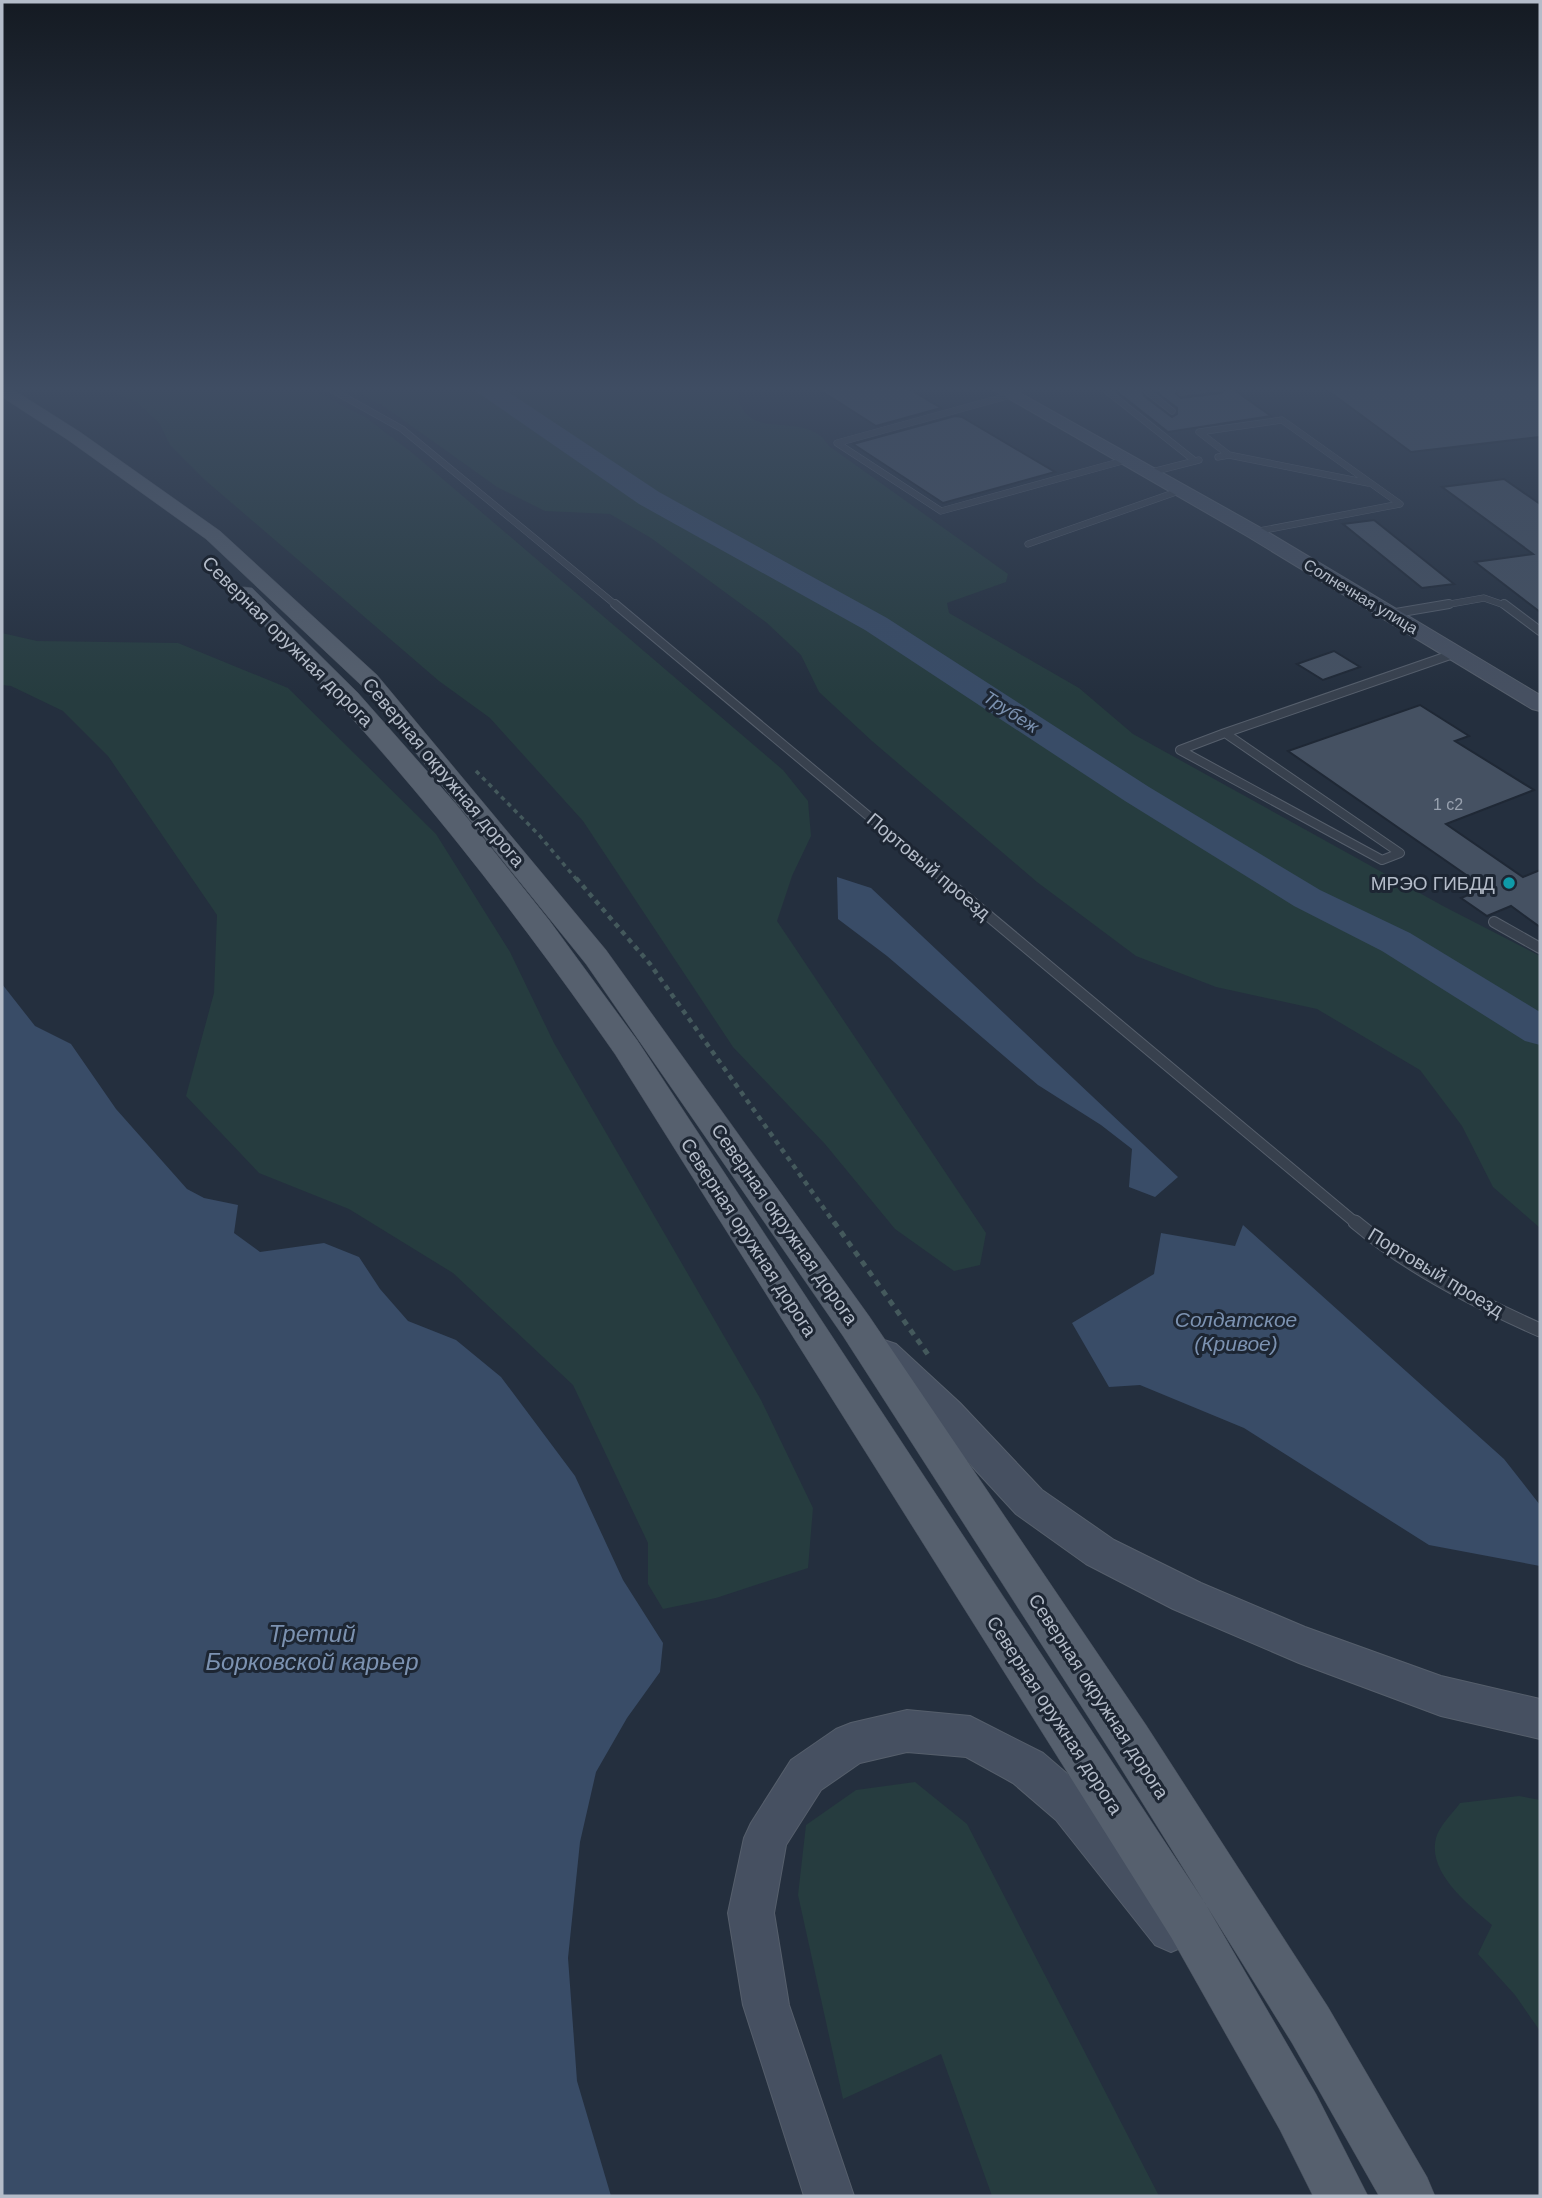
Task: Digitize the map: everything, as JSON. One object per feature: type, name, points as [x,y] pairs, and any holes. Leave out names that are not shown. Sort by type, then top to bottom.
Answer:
[{"type":"main road","name":"Северная оружная дорога","points":[[118,490],[191,545],[264,612],[405,759],[547,935],[626,1047],[1188,1920],[1298,2112],[1341,2196]]},
{"type":"main road","name":"Северная окружная дорога","points":[[150,490],[213,535],[369,680],[596,957],[856,1326],[1137,1752],[1310,2025],[1408,2196]]},
{"type":"main road","name":"Солнечная улица","points":[[1179,491],[1254,532],[1537,699]]},
{"type":"main road","points":[[856,1326],[947,1414],[1030,1502],[1100,1552],[1187,1596],[1299,1644],[1441,1696],[1540,1719]]},
{"type":"main road","points":[[829,2196],[766,2005],[751,1913],[766,1838],[806,1775],[850,1744],[908,1731],[970,1737],[1028,1768],[1071,1805],[1247,2023]]},
{"type":"lane","name":"Портовый проезд","points":[[479,490],[1375,1239],[1495,1310],[1540,1330]]},
{"type":"lane","points":[[908,490],[941,511],[1019,490]]},
{"type":"lane","points":[[1254,532],[1400,504],[1379,490]]},
{"type":"lane","points":[[1028,544],[1179,491]]},
{"type":"lane","points":[[1390,614],[1484,598],[1503,603],[1540,631]]},
{"type":"lane","points":[[1225,733],[1400,853],[1382,860],[1180,750],[1225,733],[1455,653]]},
{"type":"lane","points":[[1494,922],[1540,948]]},
{"type":"path","points":[[472,767],[539,835],[650,964],[930,1357]]},
{"type":"green space","points":[[216,490],[455,490],[783,770],[808,801],[811,836],[792,876],[777,921],[986,1233],[980,1265],[954,1271],[895,1229],[825,1144],[733,1047],[583,821],[490,718],[439,681]]},
{"type":"green space","points":[[502,490],[890,490],[1008,574],[1006,582],[947,603],[949,613],[1079,688],[1133,734],[1443,906],[1540,956],[1540,1228],[1493,1187],[1462,1126],[1420,1070],[1317,1009],[1216,987],[1136,956],[1037,882],[872,741],[819,692],[801,655],[767,623],[651,538],[610,514],[545,511]]},
{"type":"green space","points":[[2,633],[37,641],[178,643],[288,688],[436,834],[510,952],[554,1043],[761,1400],[813,1508],[808,1568],[716,1598],[663,1609],[648,1584],[648,1543],[573,1385],[453,1273],[349,1209],[259,1173],[186,1096],[214,993],[217,915],[108,756],[63,711],[11,686],[2,685]]},
{"type":"green space","points":[[915,1782],[967,1824],[1159,2196],[992,2196],[941,2054],[843,2099],[798,1895],[806,1825],[856,1790]]},
{"type":"green space","points":[[1519,1796],[1540,1800],[1540,2031],[1515,1995],[1478,1954],[1492,1925],[1452,1887],[1438,1864],[1435,1851],[1438,1833],[1460,1803]]},
{"type":"water","points":[[837,877],[871,888],[1178,1177],[1155,1197],[1129,1187],[1132,1149],[1101,1125],[1038,1085],[887,956],[838,919]]},
{"type":"water","name":"Третий Борковской карьер","points":[[2,984],[35,1026],[71,1044],[116,1109],[187,1189],[204,1198],[238,1205],[234,1233],[260,1252],[324,1243],[359,1257],[380,1289],[408,1321],[456,1340],[501,1377],[575,1476],[623,1580],[663,1643],[660,1672],[627,1718],[596,1772],[580,1842],[568,1958],[577,2081],[611,2196],[2,2196]]},
{"type":"water","name":"Солдатское (Кривое)","points":[[1243,1225],[1504,1459],[1540,1505],[1540,1566],[1429,1545],[1244,1428],[1140,1385],[1109,1387],[1072,1323],[1154,1274],[1161,1233],[1235,1246]]},
{"type":"building","points":[[923,490],[992,490],[943,503]]},
{"type":"building","points":[[1445,490],[1519,490],[1540,504],[1540,612],[1475,562],[1533,554]]},
{"type":"building","points":[[1374,520],[1454,584],[1422,588],[1343,524]]},
{"type":"building","points":[[1334,651],[1360,667],[1323,680],[1297,664]]},
{"type":"building","points":[[1420,705],[1469,736],[1455,741],[1534,790],[1446,824],[1523,877],[1540,870],[1540,927],[1511,906],[1487,916],[1461,898],[1485,888],[1288,751]]},
{"type":"waterway","name":"Трубеж","points":[[637,490],[876,624],[1137,794],[1307,898],[1396,942],[1540,1031]]},
{"type":"place","name":"МРЭО ГИБДД","points":[[1509,883]]}]
